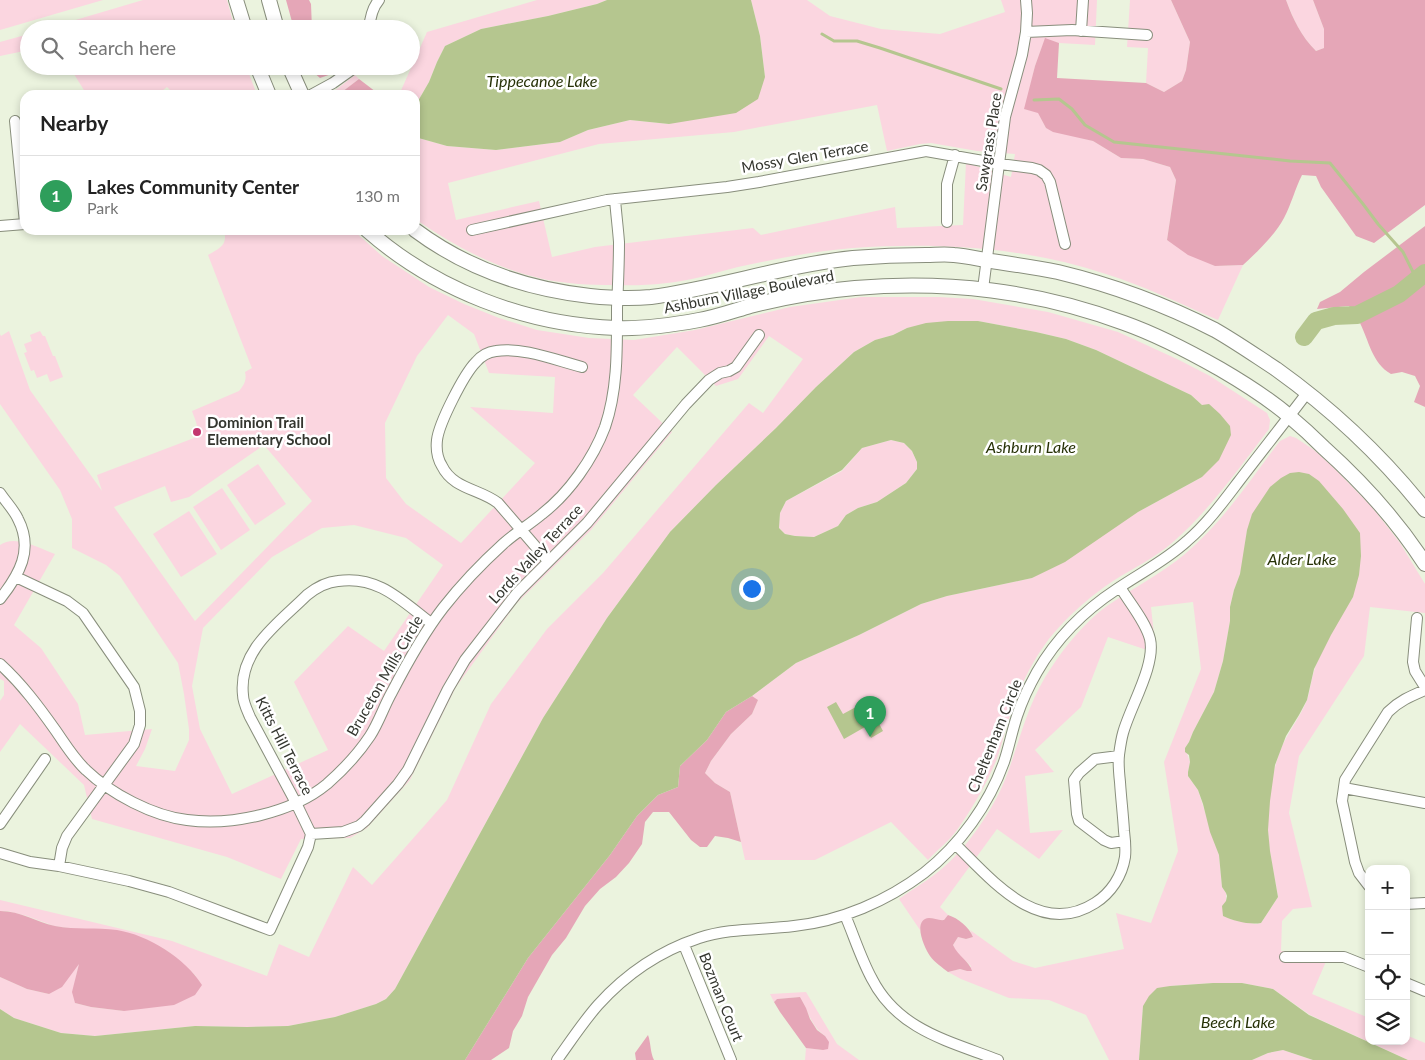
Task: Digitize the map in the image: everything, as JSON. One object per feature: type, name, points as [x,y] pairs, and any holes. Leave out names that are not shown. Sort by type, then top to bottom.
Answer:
[{"type":"main road","points":[[236,0],[242,20]]},
{"type":"main road","points":[[269,0],[275,20]]},
{"type":"main road","points":[[260,75],[266,90]]},
{"type":"main road","points":[[293,75],[300,90]]},
{"type":"main road","name":"Ashburn Village Boulevard","points":[[420,233],[461,259],[531,286],[618,299],[678,292],[787,268],[854,258],[904,255],[954,255],[1057,272],[1084,279],[1130,294],[1180,314],[1244,348],[1307,392],[1330,411],[1395,473],[1425,510]]},
{"type":"main road","name":"Ashburn Village Boulevard","points":[[373,235],[385,246],[434,278],[479,299],[551,321],[581,325],[617,328],[652,327],[703,320],[787,298],[853,288],[885,286],[951,286],[1019,294],[1055,302],[1124,323],[1168,341],[1204,360],[1246,385],[1289,416],[1371,493],[1425,564]]},
{"type":"street","points":[[370,20],[375,5],[379,0]]},
{"type":"street","name":"Sawgrass Place","points":[[983,289],[1005,118],[1022,55],[1026,32],[1026,0]]},
{"type":"street","points":[[1081,31],[1083,0]]},
{"type":"street","points":[[1026,32],[1081,31],[1148,35]]},
{"type":"street","points":[[320,90],[344,75]]},
{"type":"street","points":[[15,121],[20,172]]},
{"type":"street","name":"Mossy Glen Terrace","points":[[472,230],[615,199],[759,182],[918,151],[934,151],[1039,170],[1046,175],[1050,182],[1065,244]]},
{"type":"street","points":[[947,222],[948,184],[955,155]]},
{"type":"street","points":[[615,199],[619,244],[618,299]]},
{"type":"street","points":[[0,226],[20,224]]},
{"type":"street","name":"Bruceton Mills Circle","points":[[0,664],[21,684],[84,769],[104,785],[156,813],[185,820],[228,821],[262,814],[313,794],[326,785],[348,764],[363,746],[431,623],[477,569],[520,529],[558,500],[574,480],[598,443],[607,420],[614,388],[618,299]]},
{"type":"street","name":"Lords Valley Terrace","points":[[311,834],[343,832],[366,821],[408,770],[448,689],[465,660],[509,602],[587,523],[686,404],[709,380],[736,366],[759,335]]},
{"type":"street","points":[[548,561],[498,503],[490,497],[460,485],[450,476],[442,467],[437,454],[437,440],[440,426],[470,369],[487,353],[517,350],[582,367]]},
{"type":"street","name":"Cheltenham Circle","points":[[557,1060],[598,1005],[634,972],[654,959],[700,938],[745,930],[796,926],[845,915],[903,888],[940,860],[974,819],[987,799],[1003,763],[1023,700],[1047,657],[1078,620],[1101,600],[1166,559],[1205,524],[1307,392]]},
{"type":"street","points":[[0,493],[18,519],[25,538],[22,562],[16,577],[0,599]]},
{"type":"street","points":[[16,577],[67,601],[83,613],[134,687],[140,711],[140,725],[134,744],[67,836],[62,848],[59,866]]},
{"type":"street","name":"Kitts Hill Terrace","points":[[311,834],[250,717],[243,696],[243,674],[246,664],[258,642],[316,588],[331,582],[347,580],[362,580],[379,586],[431,623]]},
{"type":"street","points":[[954,844],[1007,894],[1029,907],[1053,914],[1077,911],[1092,905],[1101,899],[1116,882],[1126,850],[1119,756],[1123,733],[1148,665],[1151,649],[1144,625],[1120,587]]},
{"type":"street","points":[[1365,881],[1359,873],[1355,862],[1342,801],[1345,780],[1388,712],[1404,699],[1425,689],[1415,672],[1413,662],[1417,618]]},
{"type":"street","points":[[1119,756],[1095,759],[1079,773],[1074,780],[1076,814],[1080,822],[1104,840],[1111,843],[1125,841]]},
{"type":"street","points":[[0,824],[45,759]]},
{"type":"street","points":[[1344,788],[1425,803]]},
{"type":"street","points":[[0,853],[30,862],[59,866],[129,881],[169,892],[270,930],[308,847],[311,834]]},
{"type":"street","points":[[1410,904],[1425,903]]},
{"type":"street","points":[[845,915],[871,979],[884,999],[901,1016],[929,1034],[998,1060]]},
{"type":"street","name":"Bozman Court","points":[[684,944],[731,1060]]},
{"type":"street","points":[[1285,957],[1344,957],[1365,965]]},
{"type":"street","points":[[1410,985],[1425,991]]},
{"type":"shaded area","points":[[0,0],[103,0],[34,20],[20,20],[20,24],[0,30]]},
{"type":"shaded area","points":[[143,0],[227,0],[233,20],[75,20]]},
{"type":"shaded area","points":[[286,0],[309,0],[312,20],[292,20]]},
{"type":"shaded area","points":[[537,0],[607,0],[548,16],[481,29],[445,46],[420,98],[420,90],[401,90],[408,75],[420,75],[420,48],[427,32]]},
{"type":"shaded area","points":[[751,0],[807,0],[830,16],[881,29],[940,34],[1005,12],[1001,0],[1097,0],[1095,45],[1059,43],[1045,39],[1035,66],[1025,109],[1038,112],[1046,128],[1093,141],[1121,158],[1143,159],[1170,167],[1176,180],[1167,240],[1215,266],[1243,265],[1218,320],[1106,274],[1075,265],[1013,252],[949,246],[853,248],[795,256],[733,268],[706,276],[658,284],[578,284],[526,275],[493,263],[461,247],[420,222],[420,138],[447,146],[496,150],[560,142],[588,130],[630,120],[669,124],[765,77],[760,36]],"holes":[[[877,105],[887,151],[931,143],[977,151],[1015,154],[1011,177],[966,163],[963,225],[897,228],[895,207],[761,235],[753,228],[595,247],[552,257],[539,201],[456,220],[448,183],[599,144],[734,132]]]},
{"type":"shaded area","points":[[1130,0],[1171,0],[1190,42],[1186,70],[1182,81],[1164,92],[1146,83],[1148,48],[1127,47]]},
{"type":"shaded area","points":[[1171,0],[1286,0],[1298,27],[1316,51],[1324,48],[1324,29],[1313,0],[1425,0],[1425,205],[1374,243],[1356,236],[1321,187],[1316,176],[1302,175],[1276,231],[1243,265],[1215,266],[1188,255],[1167,240],[1176,180],[1170,167],[1143,159],[1121,158],[1093,141],[1053,132],[1046,128],[1038,113],[1024,109],[1035,66],[1045,38],[1059,43],[1057,78],[1146,83],[1164,92],[1182,81],[1186,70],[1190,42]]},
{"type":"shaded area","points":[[1286,0],[1313,0],[1324,29],[1324,48],[1316,51],[1306,39],[1295,21]]},
{"type":"shaded area","points":[[20,36],[20,52],[0,56],[0,42]]},
{"type":"shaded area","points":[[75,75],[249,75],[255,90],[170,90],[167,87],[163,90],[84,90]]},
{"type":"shaded area","points":[[317,75],[329,75],[320,78]]},
{"type":"shaded area","points":[[355,75],[359,79],[345,90],[336,90]]},
{"type":"shaded area","points":[[359,79],[373,90],[345,90]]},
{"type":"shaded area","points":[[1425,226],[1425,407],[1414,402],[1420,386],[1415,376],[1402,372],[1391,374],[1379,364],[1360,323],[1349,306],[1317,309],[1320,302],[1340,292]]},
{"type":"shaded area","points":[[225,235],[359,235],[382,256],[429,287],[464,304],[537,330],[589,338],[634,340],[695,330],[790,307],[861,297],[973,299],[1048,312],[1118,332],[1210,376],[1267,413],[1270,420],[1269,429],[1224,488],[1187,530],[1159,553],[1095,594],[1077,609],[1053,635],[1034,661],[1024,680],[996,761],[978,797],[954,834],[928,860],[891,822],[815,860],[745,860],[730,792],[715,783],[705,773],[711,761],[731,734],[752,714],[758,700],[752,696],[796,663],[859,635],[921,604],[947,596],[1032,578],[1138,512],[1202,477],[1202,405],[1191,395],[1096,350],[1066,339],[978,321],[907,328],[893,335],[875,340],[854,352],[816,387],[670,532],[607,618],[543,718],[395,989],[386,999],[335,1017],[288,1026],[195,1026],[95,1036],[61,1033],[14,1018],[0,1009],[0,977],[27,989],[49,994],[80,962],[76,976],[75,1003],[124,1011],[196,976],[169,952],[145,939],[54,926],[27,916],[0,911],[0,900],[172,941],[267,976],[279,944],[309,957],[353,867],[372,885],[447,800],[491,704],[547,629],[603,573],[749,403],[763,413],[803,359],[769,336],[738,379],[716,386],[677,347],[633,395],[672,432],[591,530],[516,604],[456,687],[410,780],[367,828],[350,838],[301,839],[281,879],[227,857],[92,819],[84,785],[20,724],[0,752],[0,701],[4,695],[4,681],[0,679],[0,545],[13,541],[27,543],[55,554],[14,625],[41,648],[78,704],[85,735],[152,729],[145,749],[136,766],[175,771],[189,740],[184,694],[178,663],[120,576],[106,565],[72,548],[72,519],[60,490],[0,404],[0,334],[1,336],[9,331],[30,390],[102,491],[97,475],[194,438],[197,428],[192,411],[239,391],[245,382],[245,372],[252,368],[208,255],[222,246]],"holes":[[[448,315],[474,334],[489,373],[555,377],[553,413],[470,407],[535,463],[461,543],[406,504],[386,478],[385,423],[417,356]],[[264,445],[312,501],[195,621],[114,507],[165,486],[171,502],[189,497]],[[354,525],[406,538],[443,565],[384,651],[348,626],[294,682],[328,750],[232,794],[200,729],[192,686],[203,628],[272,557],[322,528]]]},
{"type":"shaded area","points":[[40,331],[45,336],[53,356],[55,356],[63,377],[50,382],[47,374],[37,378],[34,370],[31,371],[24,353],[27,352],[24,344],[32,341],[30,335]]},
{"type":"shaded area","points":[[1290,436],[1296,438],[1314,450],[1332,466],[1372,507],[1400,543],[1425,584],[1425,613],[1370,607],[1364,656],[1299,756],[1289,813],[1312,907],[1293,909],[1282,921],[1281,951],[1330,952],[1312,994],[1365,1016],[1365,1040],[1310,1015],[1273,989],[1242,983],[1170,986],[1143,1006],[1139,1060],[1109,1060],[1086,1015],[1049,1000],[1009,998],[948,972],[960,969],[967,971],[971,966],[956,952],[953,945],[958,937],[966,939],[973,937],[970,930],[1013,961],[1035,968],[1124,949],[1116,913],[1151,923],[1178,851],[1164,762],[1201,669],[1193,602],[1151,607],[1156,653],[1108,637],[1081,707],[1035,750],[1054,772],[1025,776],[1030,833],[1063,830],[1039,859],[997,829],[940,907],[948,915],[944,920],[939,921],[931,918],[921,923],[920,930],[899,899],[945,866],[964,847],[982,823],[1003,784],[1026,718],[1043,680],[1069,643],[1099,612],[1185,554],[1199,542],[1236,500],[1280,441]],"holes":[[[1247,530],[1353,597],[1331,633],[1314,671],[1307,700],[1283,744],[1273,775],[1269,800],[1268,827],[1270,852],[1278,897],[1261,923],[1256,924],[1230,919],[1226,893],[1222,887],[1219,855],[1198,790],[1188,776],[1190,762],[1185,748],[1214,692],[1223,661],[1230,621],[1230,607],[1243,562]]]},
{"type":"shaded area","points":[[891,440],[904,443],[912,451],[917,462],[917,469],[906,483],[877,502],[858,508],[846,515],[838,526],[814,537],[785,534],[779,528],[780,513],[786,501],[842,471],[862,448]]},
{"type":"shaded area","points":[[258,464],[286,504],[255,525],[227,485]]},
{"type":"shaded area","points":[[222,488],[250,530],[221,550],[193,507]]},
{"type":"shaded area","points":[[189,511],[217,554],[181,577],[153,534]]},
{"type":"shaded area","points":[[752,696],[758,700],[752,714],[731,734],[711,761],[705,773],[715,783],[730,792],[741,842],[715,836],[707,847],[700,847],[691,840],[669,812],[653,812],[645,822],[642,844],[629,863],[616,877],[600,889],[585,906],[566,938],[552,955],[528,997],[522,1016],[513,1031],[509,1048],[491,1060],[465,1060],[528,958],[610,855],[637,816],[658,795],[678,787],[680,766],[707,740],[726,712]]},
{"type":"shaded area","points":[[0,911],[8,911],[55,926],[117,930],[141,937],[153,942],[176,957],[195,975],[202,985],[195,995],[174,1005],[124,1011],[75,1003],[72,992],[79,964],[62,987],[49,994],[27,989],[0,977]]},
{"type":"shaded area","points":[[948,915],[963,923],[973,937],[966,939],[958,937],[953,945],[972,971],[960,969],[948,972],[934,961],[926,948],[920,931],[922,922],[927,918],[944,920]]},
{"type":"shaded area","points":[[806,992],[837,1044],[859,1060],[805,1060],[806,1048],[823,1050],[825,1036],[813,1023],[800,997],[777,999],[774,1002],[770,994]]},
{"type":"shaded area","points":[[800,997],[817,1030],[829,1042],[828,1049],[806,1048],[774,1002],[777,999]]},
{"type":"shaded area","points":[[648,1035],[654,1060],[636,1060],[635,1053]]},
{"type":"shaded area","points":[[1410,1037],[1425,1043],[1425,1060],[1408,1060],[1375,1045],[1410,1045]]},
{"type":"shaded area","points":[[1283,1050],[1313,1060],[1252,1060],[1268,1053]]},
{"type":"water","name":"Tippecanoe Lake","points":[[607,0],[751,0],[760,36],[765,77],[758,99],[736,113],[669,124],[630,120],[588,130],[560,142],[496,150],[447,146],[420,138],[420,98],[445,46],[481,29],[597,4]]},
{"type":"water","name":"Ashburn Lake","points":[[978,321],[1066,339],[1096,350],[1191,395],[1202,405],[1209,404],[1230,426],[1231,435],[1219,460],[1202,477],[1138,512],[1065,562],[1032,578],[947,596],[921,604],[859,635],[796,663],[752,696],[726,712],[707,740],[680,766],[678,787],[658,795],[637,816],[610,855],[528,958],[465,1060],[0,1060],[0,1009],[14,1018],[61,1033],[95,1036],[195,1026],[288,1026],[335,1017],[386,999],[395,989],[543,718],[607,618],[670,532],[816,387],[854,352],[875,340],[926,323]],"holes":[[[891,440],[904,443],[912,451],[917,462],[917,469],[906,483],[877,502],[858,508],[846,515],[838,526],[814,537],[785,534],[779,528],[780,513],[786,501],[842,470],[862,448]]]},
{"type":"water","name":"Alder Lake","points":[[1290,473],[1309,474],[1319,481],[1343,509],[1360,533],[1361,556],[1359,575],[1353,597],[1314,669],[1307,700],[1286,736],[1275,765],[1268,830],[1278,897],[1261,923],[1247,923],[1223,916],[1222,906],[1227,896],[1222,887],[1219,855],[1198,790],[1188,776],[1190,762],[1185,748],[1214,692],[1223,661],[1230,621],[1230,607],[1240,574],[1247,530],[1252,514],[1270,487]]},
{"type":"water","points":[[867,701],[883,731],[871,738],[865,727],[844,739],[827,707],[836,702],[843,714]]},
{"type":"water","name":"Beech Lake","points":[[1242,983],[1273,989],[1309,1015],[1365,1040],[1365,1045],[1375,1045],[1408,1060],[1313,1060],[1283,1050],[1268,1053],[1252,1060],[1139,1060],[1143,1006],[1157,988]]},
{"type":"waterway","points":[[822,34],[834,41],[857,41],[880,48],[1001,89]]},
{"type":"waterway","points":[[1034,100],[1059,99],[1072,109],[1085,125],[1114,142],[1290,161],[1330,163],[1378,224],[1403,252],[1417,280]]},
{"type":"waterway","points":[[1304,337],[1316,321],[1334,316],[1357,315],[1399,294],[1425,273]]},
{"type":"place","name":"Dominion Trail Elementary School","points":[[197,432]]},
{"type":"place","name":"Lakes Community Center","points":[[870,737]]}]
